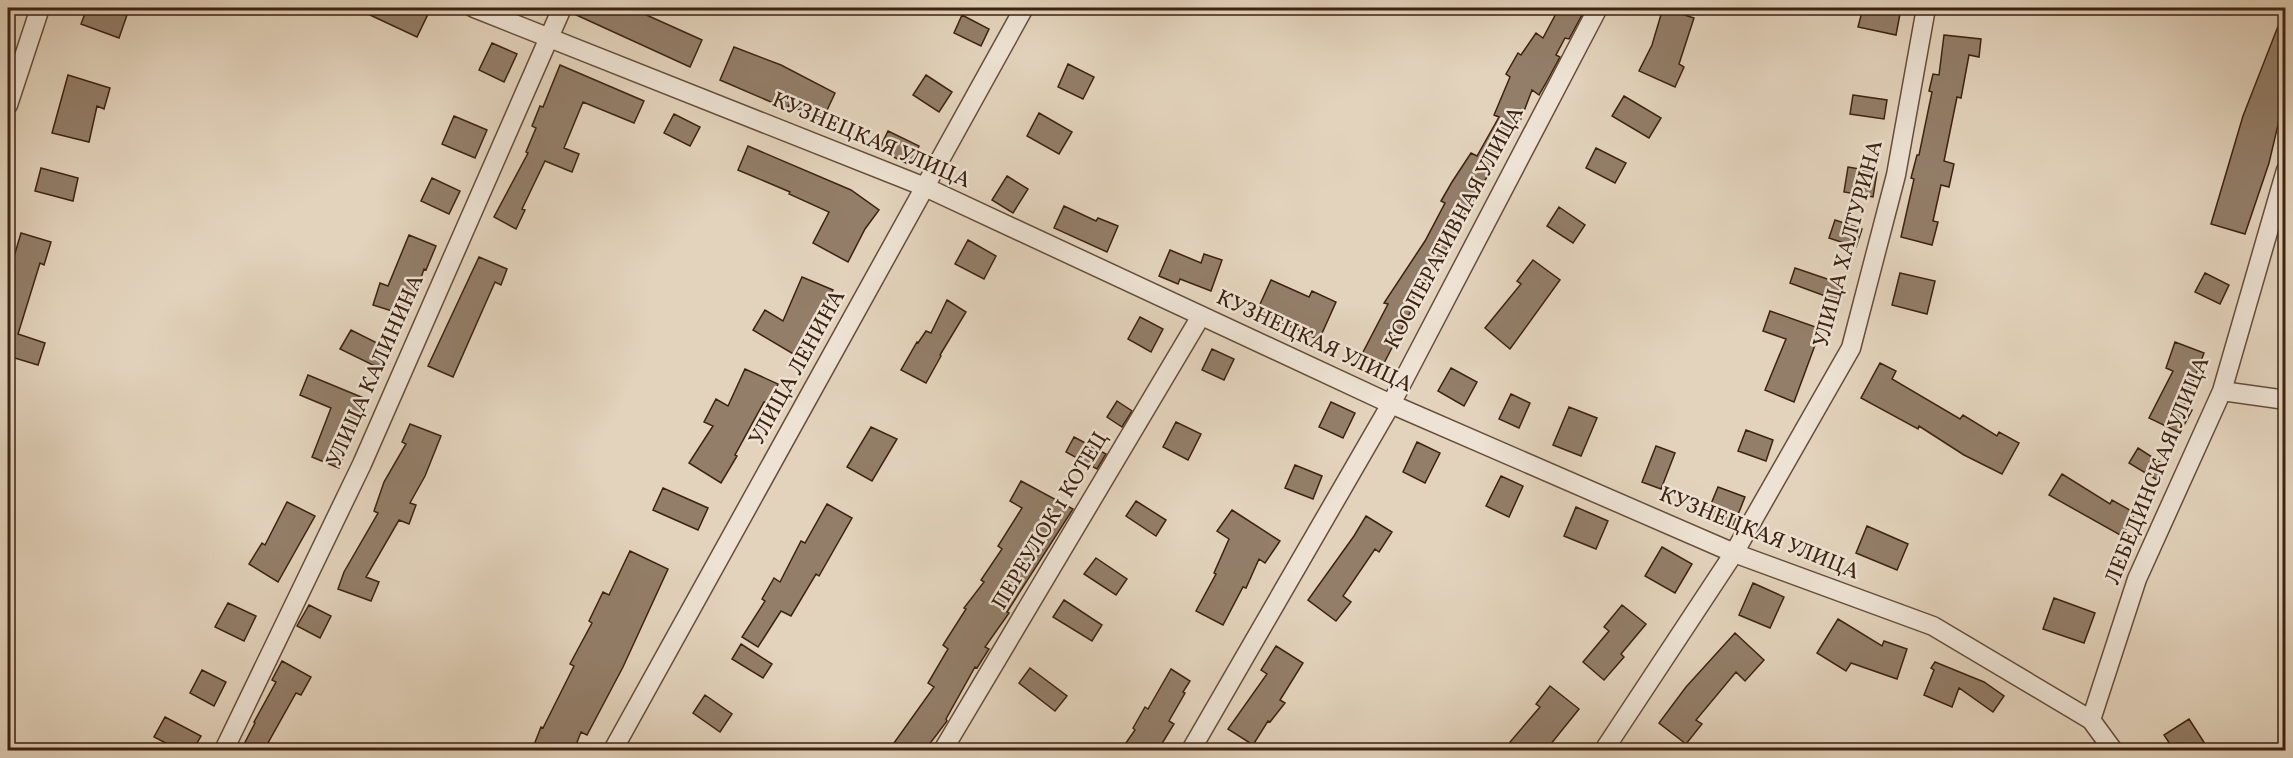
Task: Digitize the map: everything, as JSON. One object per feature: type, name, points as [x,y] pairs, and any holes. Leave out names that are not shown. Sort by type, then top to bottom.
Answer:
[{"type":"street","points":[[8,105],[40,8]]},
{"type":"street","name":"КУЗНЕЦКАЯ УЛИЦА","points":[[474,8],[550,36],[925,187],[1390,404],[1734,554],[1933,626],[2091,720],[2114,750]]},
{"type":"street","name":"УЛИЦА КАЛИНИНА","points":[[224,750],[362,464],[562,8]]},
{"type":"street","name":"УЛИЦА ЛЕНИНА","points":[[613,750],[1023,8]]},
{"type":"street","name":"КООПЕРАТИВНАЯ УЛИЦА","points":[[1191,750],[1390,404],[1598,8]]},
{"type":"street","name":"УЛИЦА ХАЛТУРИНА","points":[[1604,750],[1734,554],[1851,348],[1896,175],[1926,8]]},
{"type":"street","name":"ЛЕБЕДИНСКАЯ УЛИЦА","points":[[2091,720],[2138,579],[2222,391],[2286,170]]},
{"type":"street","name":"ПЕРЕУЛОК 1 КОТЕЦ","points":[[943,750],[1201,316]]},
{"type":"street","points":[[2222,391],[2286,400]]},
{"type":"building","points":[[87,8],[107,8],[127,15],[119,38],[81,24]]},
{"type":"building","points":[[355,8],[420,8],[429,12],[417,37]]},
{"type":"building","points":[[573,8],[631,8],[702,40],[690,67],[572,13]]},
{"type":"building","points":[[1559,8],[1569,8],[1582,15],[1569,39],[1565,38],[1556,55],[1560,57],[1546,83],[1539,95],[1532,90],[1521,119],[1457,228],[1460,229],[1413,299],[1416,301],[1382,367],[1361,356],[1388,304],[1384,303],[1425,241],[1445,203],[1441,201],[1471,153],[1477,156],[1499,117],[1494,115],[1510,77],[1506,74],[1518,53],[1521,55],[1536,33],[1543,38]]},
{"type":"building","points":[[1663,8],[1694,18],[1679,64],[1684,67],[1675,87],[1639,71],[1652,45]]},
{"type":"building","points":[[1863,8],[1900,14],[1896,35],[1858,27]]},
{"type":"building","points":[[2284,11],[2286,91],[2269,163],[2245,234],[2211,224],[2243,116]]},
{"type":"building","points":[[962,15],[989,29],[981,46],[954,33]]},
{"type":"building","points":[[1944,35],[1981,39],[1979,57],[1969,55],[1961,98],[1957,97],[1944,161],[1954,164],[1949,187],[1941,185],[1933,221],[1938,222],[1932,245],[1901,237],[1914,179],[1911,178],[1917,155],[1919,155],[1932,92],[1929,91],[1933,74],[1939,75]]},
{"type":"building","points":[[492,43],[517,54],[504,82],[479,70]]},
{"type":"building","points":[[734,47],[781,65],[835,93],[822,121],[789,105],[787,109],[720,80]]},
{"type":"building","points":[[1068,64],[1094,77],[1083,99],[1058,87]]},
{"type":"building","points":[[560,65],[644,101],[634,123],[583,102],[564,148],[579,154],[572,172],[545,161],[522,209],[525,210],[516,229],[494,217],[528,153],[526,152],[536,128],[532,126],[540,106],[543,107]]},
{"type":"building","points":[[68,75],[110,88],[104,109],[97,106],[89,142],[52,133]]},
{"type":"building","points":[[926,75],[952,92],[939,112],[913,95]]},
{"type":"building","points":[[1853,95],[1887,100],[1884,119],[1850,114]]},
{"type":"building","points":[[1624,96],[1661,118],[1649,138],[1612,116]]},
{"type":"building","points":[[1039,113],[1072,132],[1059,154],[1027,136]]},
{"type":"building","points":[[674,114],[700,127],[690,146],[664,133]]},
{"type":"building","points":[[454,116],[487,130],[475,158],[442,144]]},
{"type":"building","points":[[888,131],[919,146],[910,165],[879,150]]},
{"type":"building","points":[[748,146],[851,190],[879,210],[865,229],[848,262],[813,243],[829,212],[789,194],[790,192],[738,170]]},
{"type":"building","points":[[1596,148],[1626,163],[1615,183],[1586,168]]},
{"type":"building","points":[[1848,167],[1877,172],[1873,197],[1844,192]]},
{"type":"building","points":[[41,168],[78,178],[73,201],[35,191]]},
{"type":"building","points":[[1007,176],[1028,189],[1013,213],[992,200]]},
{"type":"building","points":[[432,178],[460,191],[449,214],[421,201]]},
{"type":"building","points":[[1064,206],[1096,221],[1098,218],[1118,226],[1107,252],[1054,228]]},
{"type":"building","points":[[1559,207],[1585,225],[1573,243],[1547,226]]},
{"type":"building","points":[[1835,220],[1862,229],[1856,247],[1829,238]]},
{"type":"building","points":[[21,233],[51,242],[44,265],[40,263],[18,334],[45,343],[38,365],[8,356],[8,277]]},
{"type":"building","points":[[409,235],[436,246],[426,270],[424,269],[408,316],[373,305],[380,283],[388,286]]},
{"type":"building","points":[[968,240],[996,256],[984,279],[955,264]]},
{"type":"building","points":[[1170,250],[1201,263],[1204,254],[1222,260],[1211,291],[1180,279],[1178,284],[1159,276]]},
{"type":"building","points":[[479,257],[507,269],[501,285],[495,282],[453,377],[428,366]]},
{"type":"building","points":[[1533,260],[1560,280],[1510,349],[1485,328],[1521,284],[1517,281]]},
{"type":"building","points":[[1795,268],[1842,284],[1836,300],[1790,283]]},
{"type":"building","points":[[1900,273],[1935,281],[1927,314],[1892,305]]},
{"type":"building","points":[[2205,273],[2229,285],[2220,304],[2195,292]]},
{"type":"building","points":[[802,277],[833,290],[823,311],[795,355],[753,330],[765,310],[783,321]]},
{"type":"building","points":[[1271,280],[1309,297],[1312,291],[1336,302],[1319,340],[1257,311]]},
{"type":"building","points":[[947,300],[966,312],[926,383],[901,370],[917,342],[926,331],[931,333]]},
{"type":"building","points":[[1770,311],[1821,329],[1794,402],[1765,390],[1786,339],[1763,331]]},
{"type":"building","points":[[1140,317],[1163,329],[1151,352],[1128,339]]},
{"type":"building","points":[[351,330],[389,349],[379,368],[340,349]]},
{"type":"building","points":[[2175,342],[2204,353],[2184,406],[2192,410],[2180,433],[2149,418],[2173,371],[2166,368]]},
{"type":"building","points":[[1212,349],[1234,359],[1224,380],[1202,370]]},
{"type":"building","points":[[1880,363],[1896,371],[1892,379],[1960,419],[1963,415],[1997,436],[1999,432],[2019,443],[2002,474],[1964,455],[1919,426],[1918,429],[1861,398]]},
{"type":"building","points":[[1451,368],[1477,382],[1464,406],[1438,391]]},
{"type":"building","points":[[745,369],[778,384],[769,404],[764,402],[721,483],[689,463],[713,426],[704,422],[716,399],[728,406]]},
{"type":"building","points":[[308,375],[366,399],[339,468],[312,457],[331,408],[300,395]]},
{"type":"building","points":[[1511,394],[1530,403],[1519,428],[1499,419]]},
{"type":"building","points":[[1117,401],[1132,411],[1122,427],[1107,417]]},
{"type":"building","points":[[1331,402],[1355,413],[1343,438],[1319,427]]},
{"type":"building","points":[[1569,407],[1597,418],[1581,456],[1553,445]]},
{"type":"building","points":[[1176,422],[1201,434],[1188,460],[1163,447]]},
{"type":"building","points":[[410,424],[441,436],[425,476],[410,503],[416,505],[409,524],[399,520],[366,577],[379,582],[371,601],[338,589],[344,572],[378,513],[374,511],[384,482],[406,444],[402,442]]},
{"type":"building","points":[[871,427],[897,439],[872,481],[847,467]]},
{"type":"building","points":[[1746,430],[1773,440],[1766,461],[1738,451]]},
{"type":"building","points":[[1074,437],[1106,454],[1097,469],[1066,452]]},
{"type":"building","points":[[1417,442],[1440,453],[1425,483],[1403,472]]},
{"type":"building","points":[[1656,446],[1675,453],[1661,489],[1642,482]]},
{"type":"building","points":[[2138,448],[2166,466],[2157,480],[2129,463]]},
{"type":"building","points":[[1295,465],[1322,476],[1313,499],[1285,488]]},
{"type":"building","points":[[2062,474],[2110,504],[2112,500],[2135,513],[2122,536],[2049,495]]},
{"type":"building","points":[[1501,476],[1523,486],[1509,517],[1486,506]]},
{"type":"building","points":[[1021,481],[1073,509],[1007,612],[1009,613],[985,647],[989,649],[977,668],[975,667],[946,719],[947,721],[925,750],[889,750],[934,687],[928,683],[948,649],[943,645],[966,609],[964,608],[984,582],[981,580],[1002,549],[998,546],[1022,508],[1010,501]]},
{"type":"building","points":[[1718,487],[1745,497],[1733,527],[1706,516]]},
{"type":"building","points":[[663,488],[708,508],[698,530],[653,510]]},
{"type":"building","points":[[1136,501],[1166,520],[1156,536],[1126,516]]},
{"type":"building","points":[[287,502],[315,516],[278,582],[249,564],[262,543],[265,545]]},
{"type":"building","points":[[827,504],[852,518],[819,576],[816,574],[791,616],[781,611],[758,647],[742,637],[765,601],[762,599],[774,578],[780,582],[801,541],[805,543]]},
{"type":"building","points":[[1576,507],[1608,521],[1596,549],[1564,536]]},
{"type":"building","points":[[1232,510],[1280,541],[1265,563],[1259,559],[1246,588],[1243,587],[1223,625],[1196,611],[1216,574],[1214,573],[1229,539],[1217,531]]},
{"type":"building","points":[[1366,516],[1392,532],[1379,552],[1375,549],[1343,596],[1351,602],[1336,621],[1308,600]]},
{"type":"building","points":[[1867,526],[1908,544],[1897,570],[1856,553]]},
{"type":"building","points":[[1662,547],[1692,564],[1675,593],[1645,576]]},
{"type":"building","points":[[630,551],[668,569],[623,667],[587,735],[581,732],[574,750],[532,750],[541,727],[543,728],[574,666],[570,664],[592,623],[589,621],[603,592],[609,595]]},
{"type":"building","points":[[1096,558],[1127,579],[1116,595],[1084,574]]},
{"type":"building","points":[[1753,583],[1784,597],[1770,628],[1739,615]]},
{"type":"building","points":[[2054,598],[2095,613],[2084,643],[2043,629]]},
{"type":"building","points":[[1064,600],[1102,625],[1092,641],[1053,617]]},
{"type":"building","points":[[228,603],[256,616],[244,641],[215,627]]},
{"type":"building","points":[[309,605],[331,616],[320,638],[297,626]]},
{"type":"building","points":[[1622,605],[1646,624],[1621,654],[1624,657],[1604,680],[1583,662],[1609,631],[1604,627]]},
{"type":"building","points":[[1838,619],[1882,646],[1884,641],[1907,649],[1897,679],[1851,663],[1846,671],[1817,653]]},
{"type":"building","points":[[1735,633],[1764,660],[1745,681],[1736,672],[1696,720],[1702,724],[1686,744],[1659,723],[1686,687]]},
{"type":"building","points":[[741,644],[772,664],[763,678],[732,659]]},
{"type":"building","points":[[1276,646],[1303,663],[1280,700],[1285,703],[1270,722],[1268,721],[1253,745],[1228,729],[1267,674],[1261,670]]},
{"type":"building","points":[[282,661],[311,677],[301,695],[296,693],[264,750],[241,750],[276,682],[272,680]]},
{"type":"building","points":[[1935,662],[1984,682],[2004,696],[1993,712],[1959,688],[1952,707],[1924,695],[1934,670],[1931,668]]},
{"type":"building","points":[[1030,668],[1067,696],[1055,711],[1019,683]]},
{"type":"building","points":[[1171,669],[1190,681],[1169,721],[1174,724],[1158,750],[1121,750],[1135,730],[1133,728],[1145,707],[1148,709]]},
{"type":"building","points":[[202,670],[226,682],[214,706],[190,693]]},
{"type":"building","points":[[1550,686],[1579,709],[1546,750],[1521,750],[1510,742],[1540,707],[1536,704]]},
{"type":"building","points":[[705,695],[732,714],[720,732],[693,713]]},
{"type":"building","points":[[165,717],[201,736],[193,750],[179,750],[154,737]]},
{"type":"building","points":[[2189,719],[2209,750],[2174,750],[2164,735]]}]
